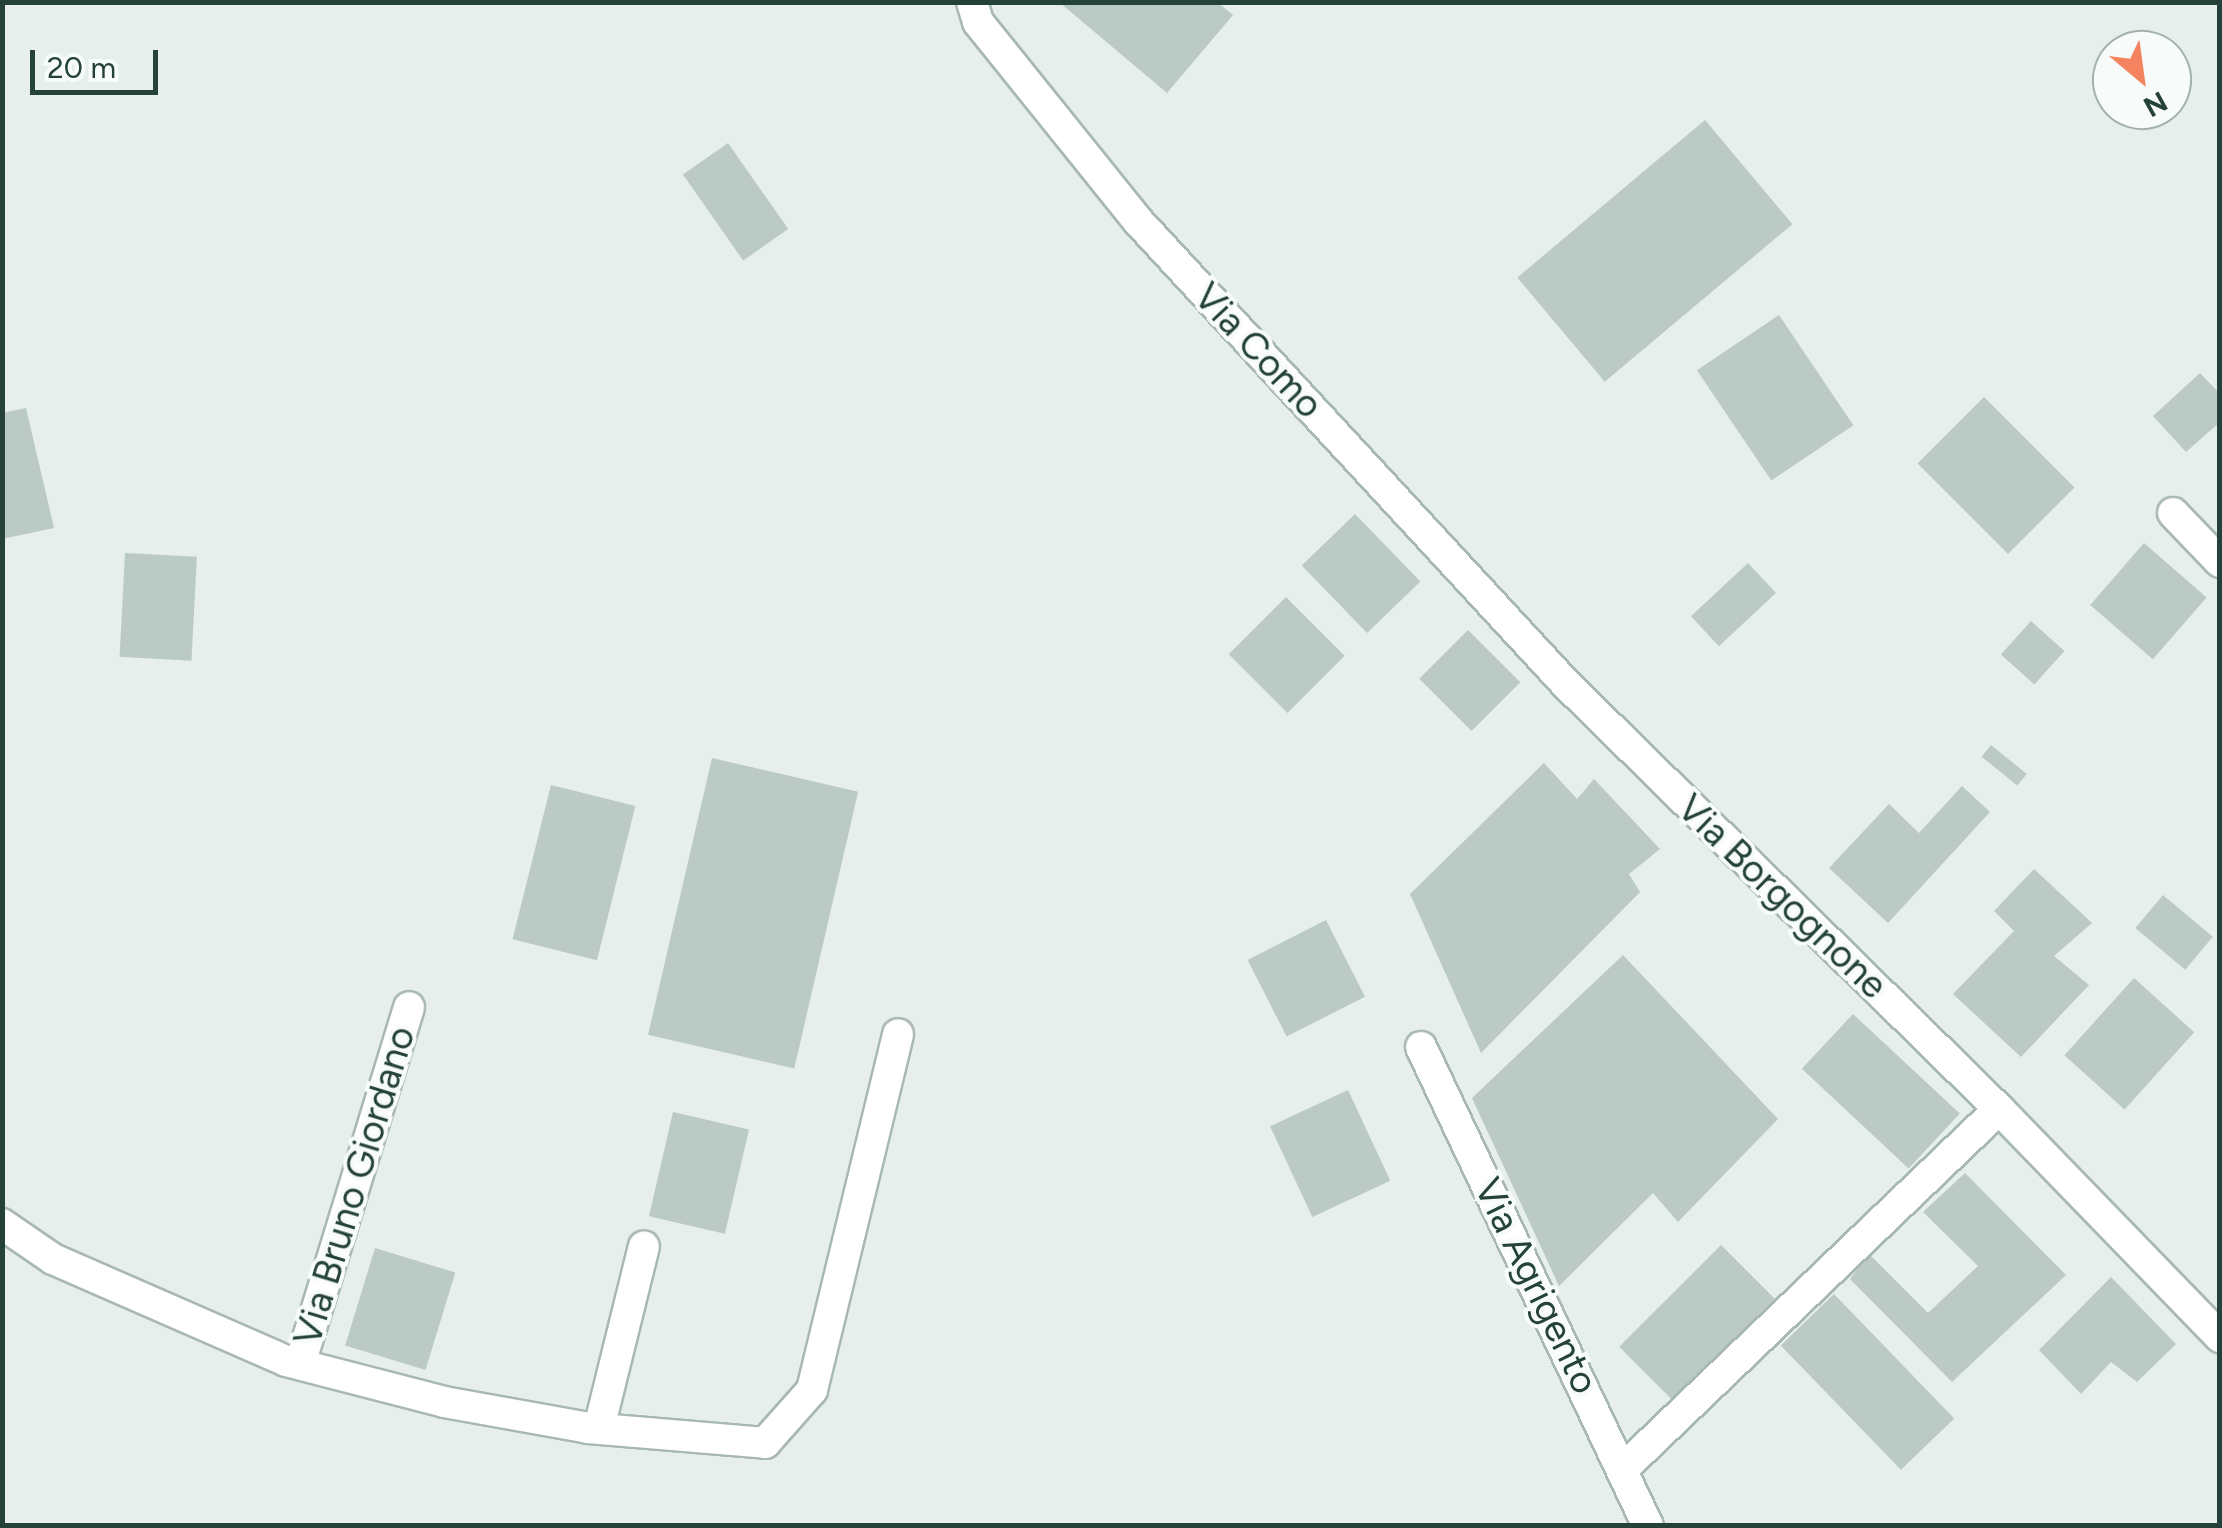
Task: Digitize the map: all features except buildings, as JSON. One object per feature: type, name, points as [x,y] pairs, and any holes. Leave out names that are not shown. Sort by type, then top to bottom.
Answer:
[{"type":"street","name":"Via Como","points":[[972,2],[978,22],[1138,221],[1566,684]]},
{"type":"street","points":[[2173,512],[2220,562]]},
{"type":"street","name":"Via Borgognone","points":[[1566,684],[1999,1109],[2220,1337]]},
{"type":"street","name":"Via Bruno Giordano","points":[[300,1364],[410,1007]]},
{"type":"street","name":"Via Bruno Giordano","points":[[2,1224],[52,1259],[300,1364],[444,1402],[598,1428],[765,1443],[812,1390],[898,1034]]},
{"type":"street","name":"Via Agrigento","points":[[1421,1048],[1624,1468],[1648,1526]]},
{"type":"street","points":[[1624,1468],[1999,1109]]},
{"type":"street","points":[[598,1428],[644,1246]]}]
